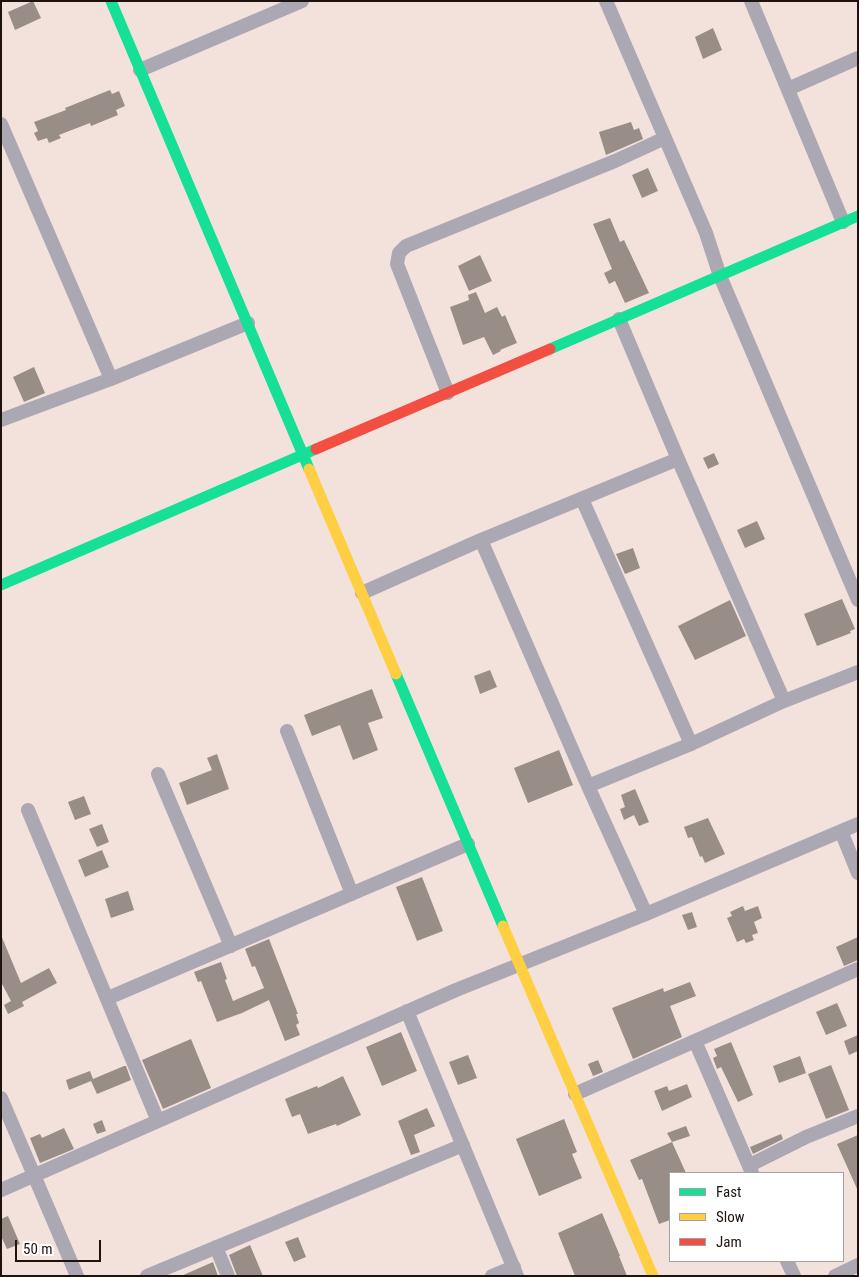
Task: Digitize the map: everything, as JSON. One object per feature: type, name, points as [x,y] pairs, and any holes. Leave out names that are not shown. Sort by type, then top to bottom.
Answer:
[{"type":"street","points":[[111,1],[653,1276]]},
{"type":"street","points":[[140,70],[302,1]]},
{"type":"street","points":[[606,1],[706,233],[720,276],[858,600]]},
{"type":"street","points":[[751,1],[844,222]]},
{"type":"street","points":[[788,89],[858,58]]},
{"type":"street","points":[[2,127],[111,380]]},
{"type":"street","points":[[448,393],[397,264],[399,253],[406,246],[615,161],[665,138]]},
{"type":"street","points":[[1,585],[858,216]]},
{"type":"street","points":[[619,319],[784,701]]},
{"type":"street","points":[[1,420],[111,380],[248,323]]},
{"type":"street","points":[[362,593],[481,540],[678,459]]},
{"type":"street","points":[[582,499],[691,744]]},
{"type":"street","points":[[481,540],[646,914]]},
{"type":"street","points":[[588,786],[691,744],[784,701],[858,672]]},
{"type":"street","points":[[287,731],[352,894]]},
{"type":"street","points":[[158,774],[231,946]]},
{"type":"street","points":[[28,810],[158,1121]]},
{"type":"street","points":[[1,1190],[407,1011],[646,914],[858,824]]},
{"type":"street","points":[[841,831],[858,873]]},
{"type":"street","points":[[108,998],[468,844]]},
{"type":"street","points":[[575,1094],[858,969]]},
{"type":"street","points":[[407,1011],[516,1271],[492,1276]]},
{"type":"street","points":[[695,1041],[751,1169],[806,1137],[858,1116]]},
{"type":"street","points":[[1,1098],[77,1276]]},
{"type":"street","points":[[147,1276],[463,1145]]},
{"type":"street","points":[[216,1247],[228,1276]]},
{"type":"street","points":[[787,1262],[794,1276]]},
{"type":"street","points":[[835,1276],[858,1265]]},
{"type":"building","points":[[33,1],[41,18],[15,30],[8,12]]},
{"type":"building","points":[[713,28],[722,50],[703,59],[695,37]]},
{"type":"building","points":[[110,90],[112,94],[119,91],[125,106],[116,110],[118,115],[91,126],[90,123],[59,135],[61,138],[49,143],[47,138],[38,141],[34,133],[38,131],[34,122]]},
{"type":"building","points":[[631,122],[634,130],[639,128],[643,139],[606,155],[599,132]]},
{"type":"building","points":[[648,168],[658,191],[642,198],[632,175]]},
{"type":"building","points":[[610,218],[620,242],[624,240],[649,293],[625,303],[615,281],[609,284],[604,273],[612,269],[593,224]]},
{"type":"building","points":[[480,255],[492,281],[469,291],[458,266]]},
{"type":"building","points":[[476,292],[485,313],[497,307],[502,317],[505,315],[517,343],[493,355],[484,337],[463,345],[450,307],[469,300],[468,295]]},
{"type":"building","points":[[34,367],[45,393],[24,402],[13,377]]},
{"type":"building","points":[[714,453],[719,464],[708,469],[703,458]]},
{"type":"building","points":[[757,521],[765,539],[745,548],[737,530]]},
{"type":"building","points":[[633,548],[640,568],[625,574],[616,554]]},
{"type":"building","points":[[842,599],[855,629],[850,631],[851,633],[817,646],[804,614]]},
{"type":"building","points":[[730,600],[746,636],[695,660],[678,626]]},
{"type":"building","points":[[490,670],[497,687],[480,694],[474,676]]},
{"type":"building","points":[[372,689],[383,718],[368,723],[378,750],[353,760],[340,725],[312,736],[304,715]]},
{"type":"building","points":[[559,750],[573,785],[528,803],[514,768]]},
{"type":"building","points":[[217,754],[229,789],[187,805],[179,783],[212,770],[207,758]]},
{"type":"building","points":[[635,789],[649,822],[639,826],[634,815],[624,820],[620,809],[625,807],[621,795]]},
{"type":"building","points":[[84,796],[91,814],[75,820],[68,802]]},
{"type":"building","points":[[708,818],[725,854],[705,863],[702,856],[700,857],[692,837],[688,838],[684,827]]},
{"type":"building","points":[[102,824],[109,842],[97,847],[89,829]]},
{"type":"building","points":[[102,850],[109,867],[85,877],[78,860]]},
{"type":"building","points":[[422,877],[443,931],[417,941],[396,887]]},
{"type":"building","points":[[128,891],[134,910],[111,918],[105,899]]},
{"type":"building","points":[[743,906],[745,911],[758,906],[762,918],[754,922],[758,933],[752,935],[754,940],[746,943],[744,939],[737,942],[727,918],[732,916],[730,912]]},
{"type":"building","points":[[692,912],[697,927],[688,930],[682,915]]},
{"type":"building","points":[[1,935],[21,983],[49,968],[57,983],[22,1002],[24,1006],[8,1014],[4,1005],[11,1001],[1,982]]},
{"type":"building","points":[[858,937],[858,960],[844,966],[836,947]]},
{"type":"building","points":[[269,939],[298,1014],[296,1014],[299,1023],[296,1025],[300,1035],[285,1041],[269,1000],[217,1022],[201,981],[198,982],[194,972],[221,962],[233,1001],[264,988],[255,966],[252,967],[245,949]]},
{"type":"building","points":[[690,982],[696,996],[670,1006],[682,1037],[633,1059],[612,1008],[663,988],[664,992]]},
{"type":"building","points":[[837,1003],[847,1026],[826,1035],[816,1012]]},
{"type":"building","points":[[401,1032],[417,1071],[382,1086],[366,1047]]},
{"type":"building","points":[[858,1035],[858,1051],[849,1055],[844,1041]]},
{"type":"building","points":[[191,1039],[211,1088],[163,1109],[142,1060]]},
{"type":"building","points":[[731,1042],[753,1095],[738,1102],[721,1067],[717,1069],[713,1058],[717,1056],[714,1049]]},
{"type":"building","points":[[468,1055],[477,1078],[458,1085],[449,1062]]},
{"type":"building","points":[[800,1056],[806,1073],[779,1083],[773,1066]]},
{"type":"building","points":[[598,1060],[603,1072],[593,1076],[588,1064]]},
{"type":"building","points":[[831,1065],[849,1110],[826,1119],[808,1074]]},
{"type":"building","points":[[126,1066],[131,1080],[97,1094],[91,1081],[69,1090],[66,1080],[90,1071],[93,1079]]},
{"type":"building","points":[[343,1076],[361,1115],[337,1126],[336,1124],[308,1134],[300,1114],[292,1117],[285,1099],[317,1086],[318,1088]]},
{"type":"building","points":[[687,1084],[692,1097],[662,1111],[654,1091],[667,1086],[669,1091]]},
{"type":"building","points":[[427,1108],[435,1126],[414,1135],[420,1152],[411,1155],[398,1121]]},
{"type":"building","points":[[564,1119],[577,1152],[572,1154],[582,1178],[539,1196],[516,1139]]},
{"type":"building","points":[[102,1120],[106,1131],[97,1134],[93,1124]]},
{"type":"building","points":[[686,1126],[690,1136],[672,1142],[667,1133]]},
{"type":"building","points":[[64,1128],[74,1149],[40,1163],[30,1138],[40,1134],[42,1138]]},
{"type":"building","points":[[781,1134],[783,1139],[753,1154],[750,1147]]},
{"type":"building","points":[[858,1135],[858,1191],[837,1144]]},
{"type":"building","points":[[672,1142],[686,1172],[669,1172],[669,1220],[659,1224],[642,1179],[639,1180],[630,1160]]},
{"type":"building","points":[[602,1213],[627,1276],[575,1276],[558,1233]]},
{"type":"building","points":[[8,1216],[20,1244],[7,1249],[1,1236],[1,1219]]},
{"type":"building","points":[[298,1237],[306,1257],[294,1262],[285,1242]]},
{"type":"building","points":[[250,1245],[263,1276],[237,1276],[229,1255]]},
{"type":"building","points":[[213,1262],[218,1276],[181,1276]]},
{"type":"traffic: fast","points":[[111,1],[309,469]]},
{"type":"traffic: fast","points":[[550,349],[858,216]]},
{"type":"traffic: fast","points":[[1,585],[316,449]]},
{"type":"traffic: fast","points":[[396,674],[503,926]]},
{"type":"traffic: slow","points":[[309,469],[396,674]]},
{"type":"traffic: slow","points":[[503,926],[653,1276]]},
{"type":"traffic: jam","points":[[316,449],[550,349]]}]
